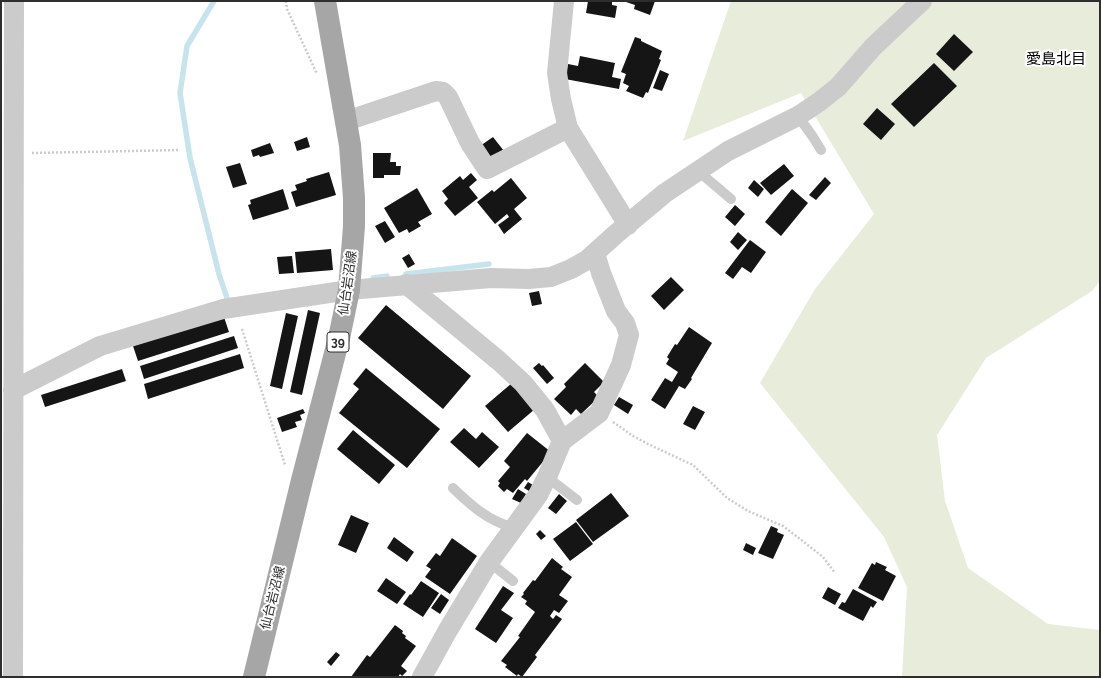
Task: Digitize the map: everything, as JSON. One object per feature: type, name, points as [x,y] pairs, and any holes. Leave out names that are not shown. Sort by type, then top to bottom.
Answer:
[{"type":"main road","name":"仙台岩沼線","points":[[254,677],[302,480],[339,338],[349,290],[354,226],[354,198],[350,144],[325,1]]},
{"type":"street","points":[[13,677],[14,1]]},
{"type":"street","points":[[564,1],[557,74],[568,128],[628,225]]},
{"type":"street","points":[[14,390],[100,346],[223,309],[349,290],[406,284],[491,278],[529,279],[551,277],[571,269],[588,260],[617,233],[665,193],[728,150],[798,116],[838,87],[873,47],[922,1]]},
{"type":"street","points":[[346,121],[436,91],[443,92],[448,97],[470,143],[487,169],[568,128]]},
{"type":"street","points":[[422,677],[489,562],[538,495],[562,441],[599,413],[621,365],[629,335],[625,324],[616,312],[600,273],[595,253]]},
{"type":"street","points":[[406,284],[499,361],[523,383],[545,410],[562,441]]},
{"type":"lane","points":[[798,116],[821,150]]},
{"type":"lane","points":[[698,171],[731,199]]},
{"type":"lane","points":[[547,477],[578,500]]},
{"type":"lane","points":[[453,488],[470,505],[497,523],[514,528]]},
{"type":"lane","points":[[489,562],[513,581]]},
{"type":"path","points":[[286,1],[287,9],[320,81]]},
{"type":"path","points":[[13,153],[180,150]]},
{"type":"path","points":[[242,329],[284,463],[289,471],[302,480]]},
{"type":"path","points":[[599,413],[633,436],[692,465],[705,475],[720,492],[736,504],[748,511],[783,526],[822,557],[835,573]]},
{"type":"green space","points":[[731,1],[1100,1],[1100,281],[1092,291],[986,358],[937,435],[945,501],[968,568],[1048,624],[1100,630],[1100,677],[902,677],[907,587],[884,537],[760,383],[815,289],[874,214],[801,93],[683,141]]},
{"type":"building","points":[[588,1],[612,1],[612,5],[617,6],[615,18],[586,13]]},
{"type":"building","points":[[623,1],[655,1],[650,15],[634,9],[635,5]]},
{"type":"building","points":[[954,34],[973,52],[954,71],[936,54]]},
{"type":"building","points":[[635,37],[662,51],[659,59],[661,60],[648,93],[646,92],[643,98],[626,91],[629,86],[623,83],[626,74],[621,72]]},
{"type":"building","points":[[580,56],[615,63],[612,77],[621,79],[619,89],[565,79],[568,64],[578,66]]},
{"type":"building","points":[[934,63],[957,86],[914,127],[891,104]]},
{"type":"building","points":[[660,70],[669,74],[662,91],[653,88]]},
{"type":"building","points":[[877,108],[895,124],[881,140],[863,124]]},
{"type":"building","points":[[307,137],[310,147],[297,151],[294,142]]},
{"type":"building","points":[[493,137],[504,151],[491,161],[480,146]]},
{"type":"building","points":[[270,143],[274,153],[260,157],[259,155],[253,157],[251,150]]},
{"type":"building","points":[[373,153],[391,153],[390,162],[396,162],[396,166],[401,166],[400,175],[384,175],[384,178],[373,178]]},
{"type":"building","points":[[240,163],[247,184],[233,188],[226,167]]},
{"type":"building","points":[[784,164],[794,176],[771,195],[760,183]]},
{"type":"building","points":[[329,172],[336,195],[296,207],[291,192],[297,190],[295,185],[307,181],[306,179]]},
{"type":"building","points":[[471,173],[477,180],[469,187],[478,198],[455,216],[444,203],[448,199],[442,191],[460,176],[463,180]]},
{"type":"building","points":[[825,177],[831,183],[816,200],[809,195]]},
{"type":"building","points":[[511,178],[527,198],[514,209],[522,219],[504,234],[498,225],[509,217],[507,214],[495,224],[477,202],[492,190],[494,192]]},
{"type":"building","points":[[754,180],[764,189],[758,197],[748,188]]},
{"type":"building","points":[[417,188],[432,214],[418,222],[421,226],[409,233],[407,229],[399,233],[384,208]]},
{"type":"building","points":[[283,189],[289,209],[253,220],[248,205],[251,204],[250,200]]},
{"type":"building","points":[[792,189],[808,203],[781,236],[765,222]]},
{"type":"building","points":[[735,205],[745,214],[735,226],[725,217]]},
{"type":"building","points":[[385,221],[395,237],[385,243],[375,226]]},
{"type":"building","points":[[738,232],[747,240],[738,250],[730,242]]},
{"type":"building","points":[[750,240],[766,252],[751,273],[742,267],[733,279],[725,273]]},
{"type":"building","points":[[331,249],[333,270],[297,273],[295,252]]},
{"type":"building","points":[[409,254],[415,264],[408,268],[402,258]]},
{"type":"building","points":[[292,256],[294,273],[279,274],[277,257]]},
{"type":"building","points":[[671,277],[684,290],[664,310],[651,296]]},
{"type":"building","points":[[539,291],[542,304],[532,306],[529,293]]},
{"type":"building","points":[[386,305],[471,376],[443,409],[358,338]]},
{"type":"building","points":[[308,310],[320,313],[302,395],[290,392]]},
{"type":"building","points":[[286,313],[298,316],[282,389],[270,386]]},
{"type":"building","points":[[224,317],[229,332],[138,361],[133,346]]},
{"type":"building","points":[[689,327],[712,343],[685,389],[679,386],[665,409],[651,400],[665,378],[672,382],[678,372],[666,364],[669,359],[667,357],[675,344],[677,345]]},
{"type":"building","points":[[234,336],[238,348],[144,379],[140,366]]},
{"type":"building","points":[[240,354],[244,368],[148,399],[144,384]]},
{"type":"building","points":[[539,363],[542,366],[543,365],[554,378],[547,384],[533,368]]},
{"type":"building","points":[[585,363],[604,382],[594,392],[599,397],[581,414],[576,409],[571,415],[554,399],[566,387],[564,384]]},
{"type":"building","points":[[366,368],[440,429],[407,468],[339,413],[359,389],[353,384]]},
{"type":"building","points":[[122,369],[126,381],[45,407],[41,395]]},
{"type":"building","points":[[512,383],[535,409],[508,432],[485,406]]},
{"type":"building","points":[[619,397],[633,405],[628,414],[614,405]]},
{"type":"building","points":[[693,406],[705,412],[695,430],[683,424]]},
{"type":"building","points":[[303,409],[305,413],[300,415],[302,420],[295,422],[297,427],[282,432],[277,418]]},
{"type":"building","points":[[464,428],[476,439],[482,432],[499,447],[479,468],[450,442]]},
{"type":"building","points":[[353,430],[395,465],[379,484],[337,449]]},
{"type":"building","points":[[527,433],[551,452],[527,481],[525,479],[513,493],[507,489],[504,492],[498,486],[500,483],[498,481],[510,467],[504,461]]},
{"type":"building","points":[[528,482],[533,485],[529,491],[524,488]]},
{"type":"building","points":[[518,489],[526,494],[521,503],[512,499]]},
{"type":"building","points":[[611,493],[629,516],[593,542],[576,520]]},
{"type":"building","points":[[559,494],[567,501],[556,514],[548,508]]},
{"type":"building","points":[[351,515],[369,523],[356,553],[338,545]]},
{"type":"building","points":[[576,522],[593,544],[570,561],[553,539]]},
{"type":"building","points":[[771,526],[778,529],[777,532],[784,535],[773,559],[758,553]]},
{"type":"building","points":[[540,530],[546,536],[541,540],[536,534]]},
{"type":"building","points":[[394,537],[414,552],[407,562],[387,548]]},
{"type":"building","points":[[452,538],[477,556],[450,594],[425,577],[431,569],[426,566],[436,553],[440,556]]},
{"type":"building","points":[[746,543],[756,548],[753,555],[743,550]]},
{"type":"building","points":[[552,558],[563,567],[561,569],[572,577],[559,595],[568,601],[559,613],[554,610],[550,616],[553,619],[556,615],[562,619],[535,655],[537,657],[522,677],[518,674],[517,676],[505,667],[507,665],[501,661],[520,637],[518,636],[535,612],[525,604],[527,601],[521,597]]},
{"type":"building","points":[[876,562],[887,567],[885,570],[896,576],[883,601],[858,588],[872,563],[875,565]]},
{"type":"building","points":[[386,578],[406,592],[397,604],[377,591]]},
{"type":"building","points":[[421,581],[439,593],[423,617],[403,604]]},
{"type":"building","points":[[503,586],[514,593],[501,610],[513,618],[496,643],[475,629]]},
{"type":"building","points":[[828,587],[841,594],[835,605],[822,598]]},
{"type":"building","points":[[853,589],[877,602],[873,608],[871,606],[863,621],[838,608],[842,602],[845,603]]},
{"type":"building","points":[[441,594],[449,600],[440,614],[431,608]]},
{"type":"building","points":[[395,625],[403,631],[402,633],[406,636],[405,638],[416,646],[401,666],[407,671],[402,676],[400,674],[398,677],[351,677],[367,655],[370,657]]},
{"type":"building","points":[[336,652],[340,655],[331,666],[327,662]]},
{"type":"waterway","points":[[214,1],[187,46],[180,93],[190,158],[219,274],[228,301],[233,300]]},
{"type":"waterway","points":[[406,274],[489,264]]},
{"type":"waterway","points":[[373,278],[387,276]]},
{"type":"district","name":"愛島北目","points":[[1056,59]]}]
